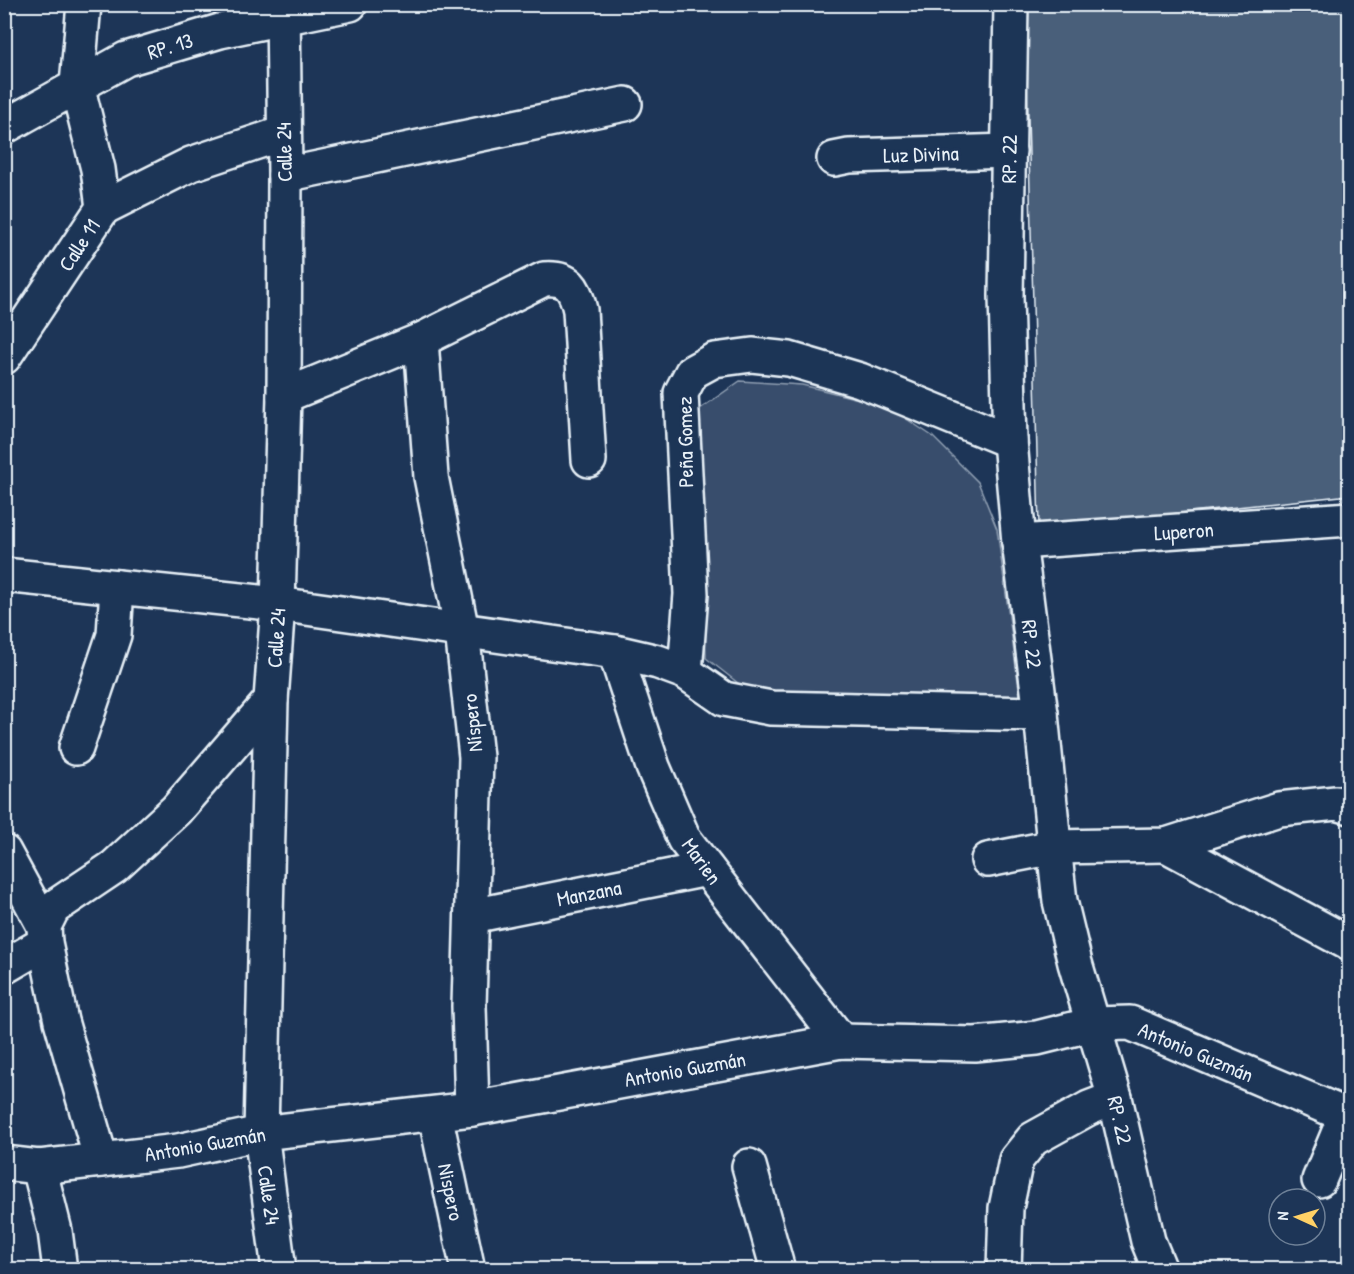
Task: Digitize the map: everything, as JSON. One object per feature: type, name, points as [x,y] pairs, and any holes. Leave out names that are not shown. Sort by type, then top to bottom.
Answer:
[{"type":"street","name":"Calle 11","points":[[4,357],[103,208],[98,169],[77,85],[84,4]]},
{"type":"street","name":"RP. 13","points":[[4,127],[126,59],[282,12],[350,4]]},
{"type":"street","name":"RP. 22","points":[[1011,4],[1006,296],[1010,441],[1018,542],[1041,714],[1060,901],[1075,963],[1116,1098],[1148,1241],[1160,1269]]},
{"type":"street","name":"Calle 24","points":[[279,1269],[261,1133],[271,700],[278,604],[284,396],[285,175],[282,12]]},
{"type":"street","points":[[285,175],[625,104]]},
{"type":"street","points":[[103,208],[191,164],[284,133]]},
{"type":"street","name":"Luz Divina","points":[[834,159],[849,156],[1009,151]]},
{"type":"street","points":[[284,396],[421,339],[544,279],[557,278],[569,284],[576,296],[579,310],[589,460]]},
{"type":"street","name":"Níspero","points":[[421,339],[431,477],[462,631],[476,757],[469,1006],[472,1109]]},
{"type":"street","name":"Peña Gomez","points":[[685,672],[691,594],[681,393],[692,372],[714,360],[742,356],[789,359],[860,380],[1010,441]]},
{"type":"street","name":"Luperon","points":[[1018,542],[1350,519]]},
{"type":"street","points":[[4,575],[278,604],[615,652],[658,662],[685,672],[724,699],[771,708],[1041,714]]},
{"type":"street","points":[[76,747],[114,635],[117,587]]},
{"type":"street","name":"Marien","points":[[615,652],[657,777],[684,839],[841,1041]]},
{"type":"street","points":[[4,967],[44,934],[53,908],[114,867],[176,810],[271,700]]},
{"type":"street","points":[[988,860],[1054,847],[1166,845],[1279,809],[1336,803],[1350,807]]},
{"type":"street","points":[[1166,845],[1350,944]]},
{"type":"street","points":[[4,852],[44,934],[61,1021],[101,1161]]},
{"type":"street","name":"Manzana","points":[[472,916],[707,869]]},
{"type":"street","name":"Antonio Guzmán","points":[[4,1163],[39,1167],[101,1161],[178,1150],[261,1133],[472,1109],[841,1041],[975,1044],[1037,1038],[1093,1024],[1130,1023],[1348,1116]]},
{"type":"street","points":[[1004,1269],[1006,1208],[1016,1160],[1033,1139],[1089,1108],[1116,1098]]},
{"type":"street","name":"Nispero","points":[[435,1114],[468,1269]]},
{"type":"street","points":[[1319,1180],[1348,1116]]},
{"type":"street","points":[[749,1166],[778,1269]]},
{"type":"street","points":[[39,1167],[56,1231],[60,1269]]},
{"type":"shaded area","points":[[740,381],[802,385],[887,406],[932,436],[978,482],[997,529],[1021,703],[756,697],[706,658],[700,409]]},
{"type":"building","points":[[1025,4],[1350,4],[1350,495],[1039,528]]}]
